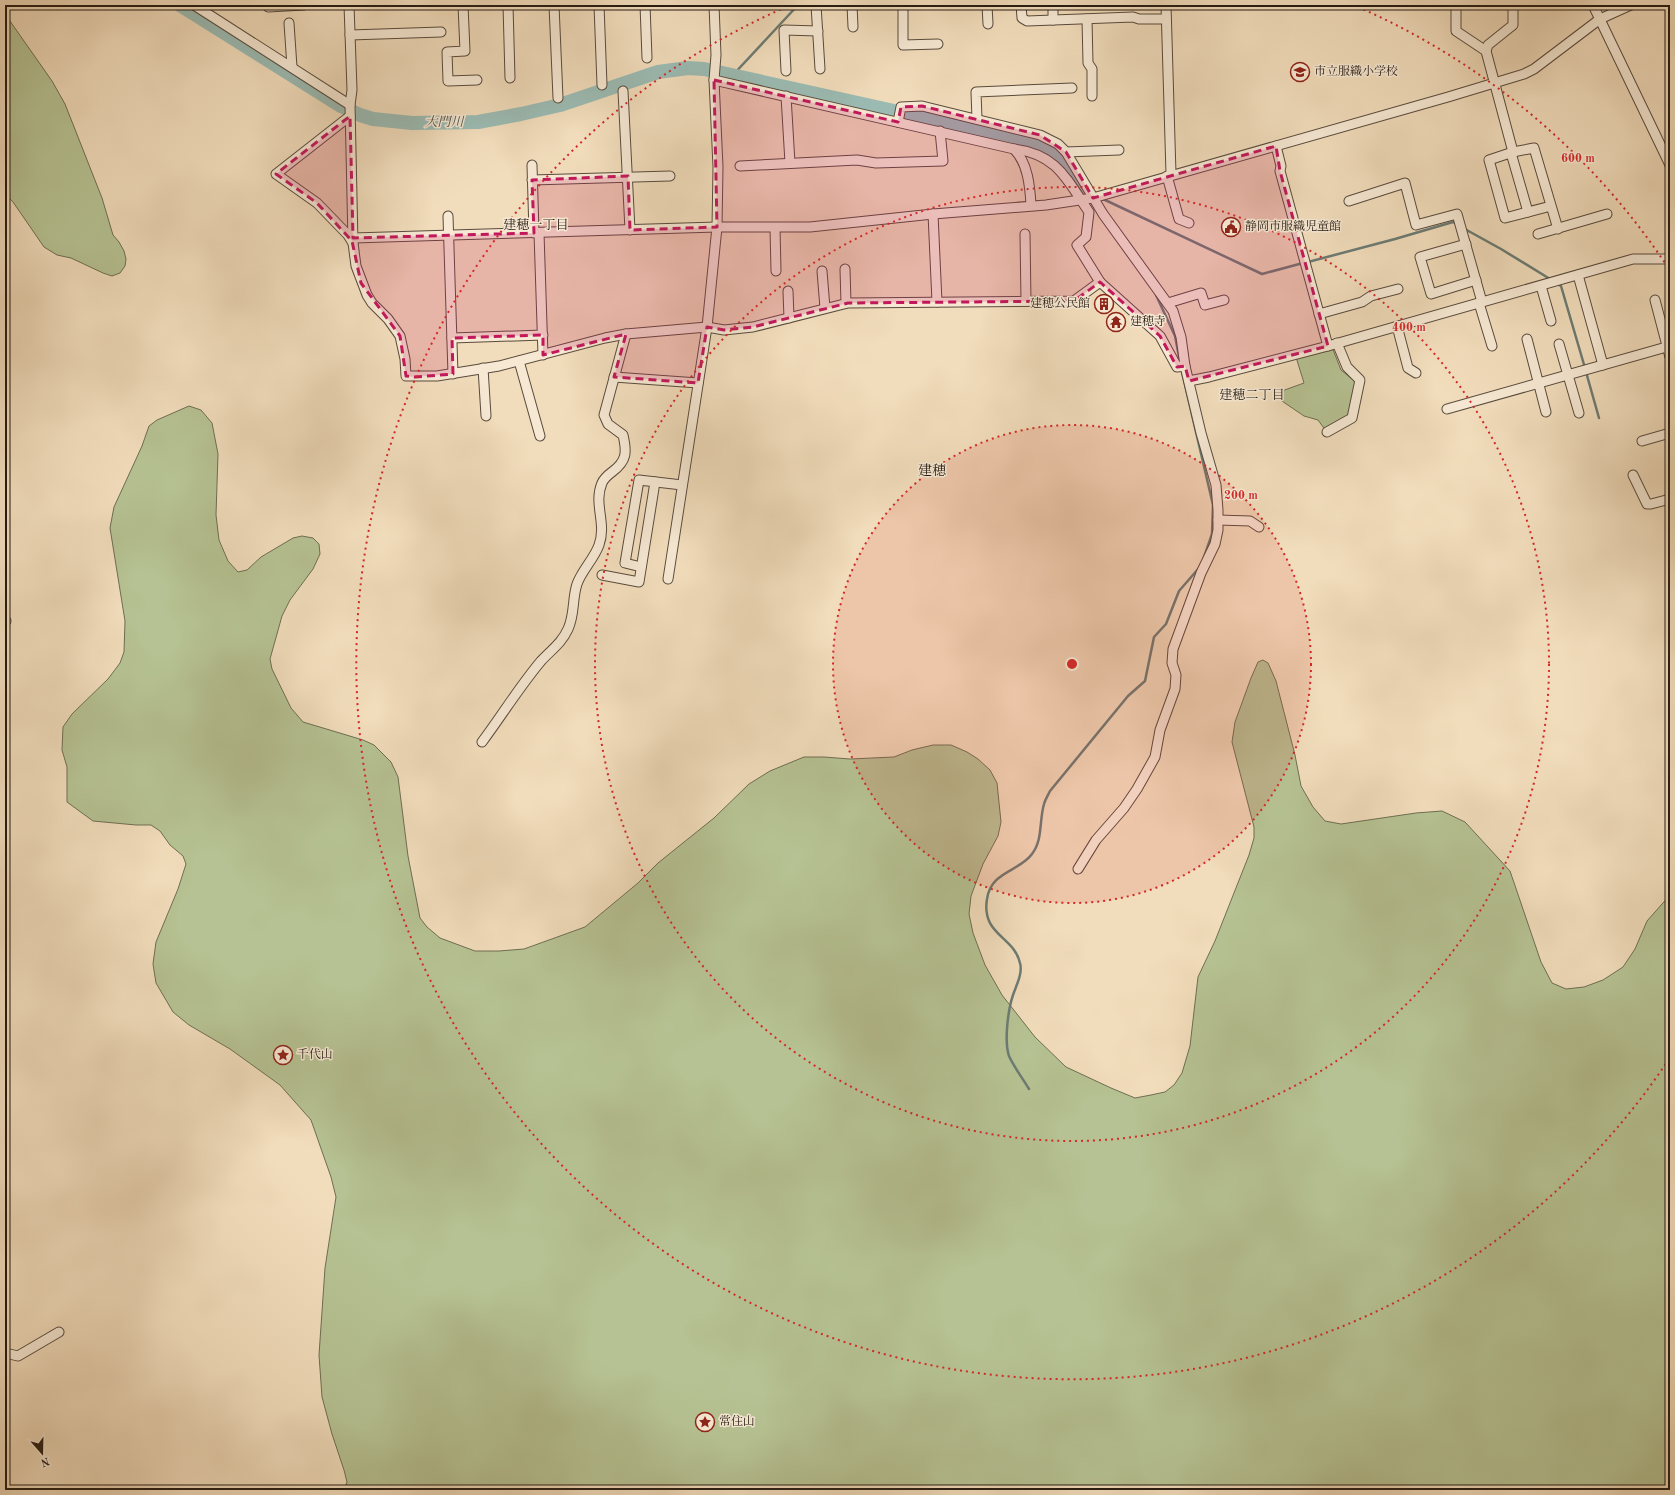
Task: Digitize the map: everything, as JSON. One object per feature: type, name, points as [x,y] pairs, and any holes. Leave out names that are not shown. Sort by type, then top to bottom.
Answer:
[{"type":"street","points":[[194,5],[350,105]]},
{"type":"street","points":[[268,7],[304,5]]},
{"type":"street","points":[[349,5],[352,90],[350,116],[356,266],[367,295],[372,303],[388,319],[400,336],[405,359],[406,376],[426,377],[453,374],[519,361],[599,339],[626,334],[707,326],[724,330],[738,329],[790,318],[846,303],[1074,301],[1100,282]]},
{"type":"street","points":[[463,5],[465,51],[447,52],[448,81],[477,80]]},
{"type":"street","points":[[508,5],[510,78]]},
{"type":"street","points":[[554,5],[558,98]]},
{"type":"street","points":[[599,5],[602,85]]},
{"type":"street","points":[[645,5],[647,58]]},
{"type":"street","points":[[668,579],[707,326],[718,227],[718,167],[714,80],[714,5]]},
{"type":"street","points":[[816,5],[820,69]]},
{"type":"street","points":[[852,5],[853,27]]},
{"type":"street","points":[[903,5],[903,45],[938,44]]},
{"type":"street","points":[[987,5],[988,24]]},
{"type":"street","points":[[1021,5],[1022,18],[1027,21],[1134,17],[1139,19],[1166,19]]},
{"type":"street","points":[[1053,5],[1053,20]]},
{"type":"street","points":[[1166,5],[1169,175],[1179,219],[1189,223]]},
{"type":"street","points":[[1456,5],[1456,31],[1486,51]]},
{"type":"street","points":[[1513,5],[1513,25],[1488,45],[1486,51],[1528,212]]},
{"type":"street","points":[[1593,5],[1670,166]]},
{"type":"street","points":[[354,243],[448,235],[718,227],[810,227],[933,214],[1046,205],[1093,198],[1524,74],[1534,69],[1600,19],[1632,5]]},
{"type":"street","points":[[1087,19],[1088,63],[1092,69],[1092,96]]},
{"type":"street","points":[[290,22],[292,67]]},
{"type":"street","points":[[786,71],[784,30],[818,31]]},
{"type":"street","points":[[350,35],[441,32]]},
{"type":"street","points":[[714,80],[940,131],[1034,153],[1045,157],[1056,166],[1089,212],[1086,237],[1077,245],[1100,282],[1160,336],[1177,367],[1185,366]]},
{"type":"street","points":[[977,120],[976,92],[1072,88]]},
{"type":"street","points":[[623,91],[630,230]]},
{"type":"street","points":[[786,96],[790,164]]},
{"type":"street","points":[[898,122],[901,107],[922,106],[1040,135],[1058,144],[1066,152],[1093,198],[1168,303],[1173,311],[1181,337],[1185,366],[1201,433],[1216,485],[1218,520],[1215,544],[1172,648],[1172,663],[1176,675],[1175,689],[1160,730],[1155,757],[1137,789],[1124,808],[1096,840],[1078,869]]},
{"type":"street","points":[[350,116],[276,174],[317,203],[354,243]]},
{"type":"street","points":[[740,166],[857,160],[876,163],[943,161],[940,131]]},
{"type":"street","points":[[1276,146],[1281,166],[1280,171],[1319,314],[1332,344],[1347,367],[1360,380],[1352,418],[1327,432]]},
{"type":"street","points":[[1551,206],[1505,218],[1489,160],[1512,152],[1534,148],[1558,228]]},
{"type":"street","points":[[1014,149],[1020,155],[1029,182],[1031,205]]},
{"type":"street","points":[[1066,152],[1119,150]]},
{"type":"street","points":[[532,165],[543,355]]},
{"type":"street","points":[[532,180],[628,176],[670,176]]},
{"type":"street","points":[[1349,201],[1405,183],[1416,225],[1458,214],[1492,346]]},
{"type":"street","points":[[933,214],[937,302]]},
{"type":"street","points":[[1538,234],[1607,214]]},
{"type":"street","points":[[448,216],[453,374]]},
{"type":"street","points":[[775,228],[776,271]]},
{"type":"street","points":[[1025,234],[1026,302]]},
{"type":"street","points":[[1466,244],[1420,257],[1431,294],[1476,280]]},
{"type":"street","points":[[1189,381],[1332,344],[1632,259],[1670,260]]},
{"type":"street","points":[[846,269],[846,303]]},
{"type":"street","points":[[822,271],[825,308]]},
{"type":"street","points":[[1578,275],[1603,365]]},
{"type":"street","points":[[1541,286],[1551,321]]},
{"type":"street","points":[[1319,314],[1362,302],[1371,296],[1398,289]]},
{"type":"street","points":[[788,291],[790,318]]},
{"type":"street","points":[[1168,303],[1202,293],[1205,305],[1224,300]]},
{"type":"street","points":[[1655,300],[1669,346],[1670,357]]},
{"type":"street","points":[[1397,326],[1408,368],[1416,373]]},
{"type":"street","points":[[482,742],[542,661],[559,645],[573,616],[577,583],[585,566],[599,546],[602,522],[598,500],[602,482],[605,477],[620,466],[625,459],[622,435],[608,424],[604,415],[626,334]]},
{"type":"street","points":[[452,338],[542,335]]},
{"type":"street","points":[[1527,339],[1540,383],[1546,412]]},
{"type":"street","points":[[1559,344],[1579,413]]},
{"type":"street","points":[[1447,409],[1669,346]]},
{"type":"street","points":[[519,361],[540,436]]},
{"type":"street","points":[[483,368],[486,416]]},
{"type":"street","points":[[614,377],[698,383]]},
{"type":"street","points":[[1642,441],[1670,433]]},
{"type":"street","points":[[1633,475],[1647,504],[1670,499]]},
{"type":"street","points":[[641,567],[625,563],[639,480],[682,486]]},
{"type":"street","points":[[602,575],[639,582],[655,482]]},
{"type":"street","points":[[1218,520],[1250,521],[1259,527]]},
{"type":"street","points":[[5,1354],[18,1356],[59,1332]]},
{"type":"highlighted area","points":[[714,80],[898,122],[901,107],[922,106],[1040,135],[1066,152],[1093,198],[1276,146],[1280,171],[1328,346],[1189,381],[1185,366],[1177,367],[1160,336],[1100,282],[1074,301],[848,303],[753,327],[724,330],[707,327],[698,383],[614,377],[626,334],[543,355],[543,335],[452,338],[453,374],[415,377],[406,376],[400,336],[361,283],[352,241],[348,235],[317,203],[276,174],[350,116],[353,238],[534,233],[532,180],[628,176],[630,230],[717,227]]},
{"type":"green space","points":[[5,14],[52,81],[65,104],[102,198],[113,235],[124,251],[126,259],[125,266],[120,273],[112,276],[103,273],[71,258],[57,255],[44,247],[13,202],[5,194]]},
{"type":"green space","points":[[1332,347],[1341,370],[1357,383],[1349,417],[1326,431],[1318,420],[1304,416],[1279,399],[1279,392],[1304,383],[1296,357]]},
{"type":"green space","points":[[189,406],[201,410],[212,423],[218,454],[216,515],[219,540],[228,561],[238,572],[247,570],[261,557],[293,538],[302,536],[313,538],[319,544],[320,554],[313,569],[290,600],[282,616],[270,659],[272,669],[291,708],[303,722],[363,740],[374,745],[391,762],[398,777],[408,856],[420,918],[427,927],[440,938],[475,951],[524,949],[585,927],[638,883],[658,863],[714,818],[749,784],[770,771],[804,757],[850,759],[894,757],[912,750],[933,745],[951,745],[978,759],[990,770],[997,783],[1001,822],[998,836],[983,864],[971,896],[969,914],[973,933],[985,965],[1002,995],[1035,1037],[1066,1067],[1135,1098],[1165,1092],[1174,1085],[1182,1073],[1190,1046],[1198,977],[1215,941],[1249,855],[1254,838],[1254,827],[1232,742],[1235,722],[1251,678],[1258,662],[1263,660],[1268,663],[1276,681],[1295,755],[1301,786],[1313,807],[1325,821],[1341,824],[1416,813],[1442,811],[1465,822],[1510,871],[1541,962],[1552,983],[1566,989],[1584,987],[1603,980],[1623,967],[1635,949],[1647,921],[1670,895],[1670,1490],[344,1490],[347,1482],[322,1397],[319,1355],[325,1268],[336,1197],[331,1177],[311,1120],[280,1085],[230,1049],[189,1025],[173,1012],[156,983],[153,964],[156,942],[178,889],[186,864],[183,856],[170,845],[160,831],[151,825],[93,821],[67,802],[67,767],[62,750],[63,727],[72,714],[108,679],[120,663],[124,652],[125,621],[110,528],[114,507],[142,446],[149,426],[157,420]]},
{"type":"waterway","name":"大門川","points":[[180,5],[341,106],[373,119],[412,123],[478,122],[560,105],[658,72],[688,68],[704,69],[1030,141],[1052,154],[1068,169],[1083,190]]},
{"type":"waterway","points":[[732,76],[798,5]]},
{"type":"waterway","points":[[1083,190],[1088,197]]},
{"type":"waterway","points":[[1103,199],[1262,274],[1303,263]]},
{"type":"waterway","points":[[1308,262],[1453,222],[1457,224]]},
{"type":"waterway","points":[[1463,228],[1550,279]]},
{"type":"waterway","points":[[1557,284],[1561,286],[1585,368]]},
{"type":"waterway","points":[[1156,295],[1175,336],[1213,505],[1212,534],[1203,560]]},
{"type":"waterway","points":[[1586,372],[1599,418]]},
{"type":"waterway","points":[[1029,1089],[1009,1056],[1007,1042],[1007,1026],[1010,1009],[1021,967],[1017,954],[993,928],[986,911],[987,899],[994,883],[1000,877],[1020,865],[1032,854],[1035,849],[1038,843],[1042,810],[1050,791],[1128,696],[1145,681],[1154,637],[1166,624],[1179,591],[1199,568]]},
{"type":"place","name":"市立服織小学校","points":[[1300,72]]},
{"type":"place","name":"静岡市服織児童館","points":[[1231,227]]},
{"type":"place","name":"建穂公民館","points":[[1104,304]]},
{"type":"place","name":"建穂寺","points":[[1116,322]]},
{"type":"place","name":"千代山","points":[[283,1055]]},
{"type":"place","name":"常住山","points":[[705,1422]]},
{"type":"district","name":"建穂一丁目","points":[[536,225]]},
{"type":"district","name":"建穂二丁目","points":[[1252,395]]},
{"type":"district","name":"建穂","points":[[932,471]]}]
